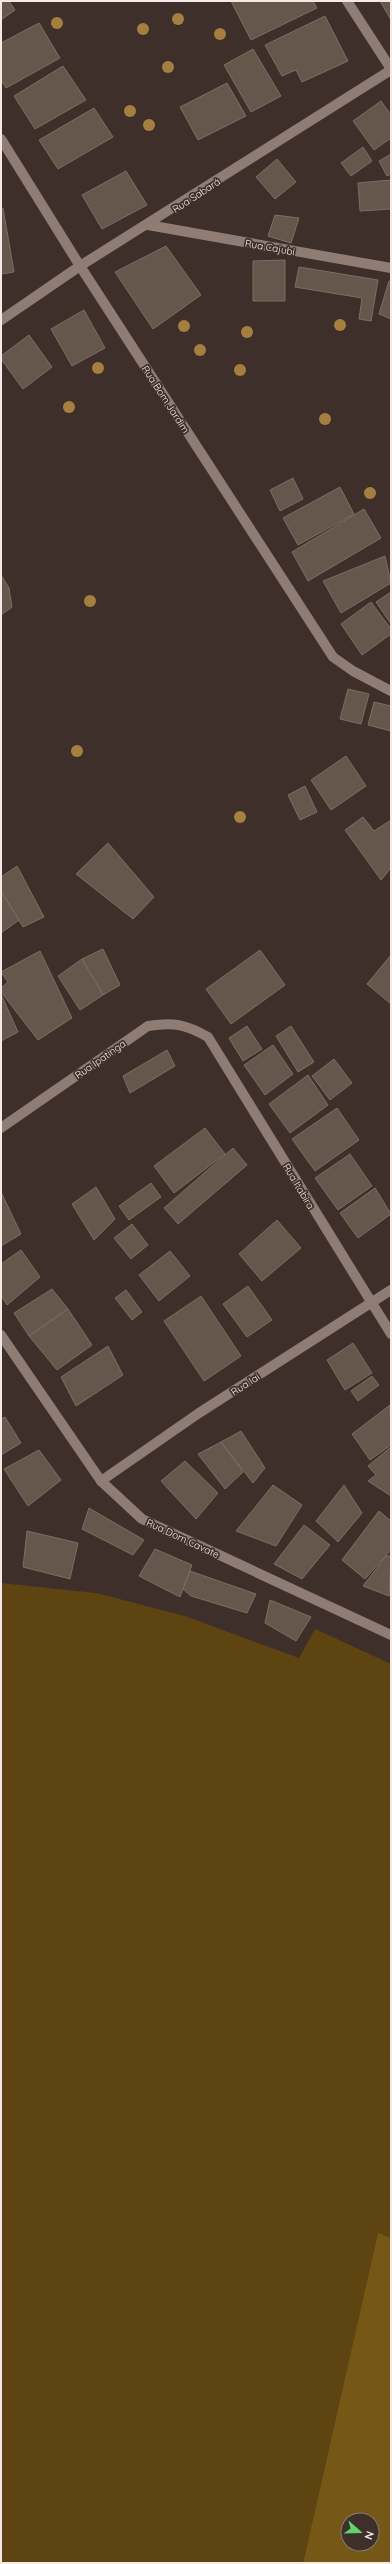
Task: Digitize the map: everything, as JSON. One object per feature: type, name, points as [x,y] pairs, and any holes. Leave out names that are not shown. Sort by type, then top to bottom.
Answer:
[{"type":"street","points":[[347,1],[391,70]]},
{"type":"street","name":"Rua Sabará","points":[[1,320],[80,266],[148,226],[391,70]]},
{"type":"street","name":"Rua Bom Jardim","points":[[1,139],[80,266],[334,657],[353,671],[391,691]]},
{"type":"street","name":"Rua Cajubi","points":[[148,226],[391,268]]},
{"type":"street","name":"Rua Ipatinga","points":[[1,1128],[148,1026],[165,1023],[189,1026],[208,1037]]},
{"type":"street","name":"Rua Itabira","points":[[208,1037],[391,1334]]},
{"type":"street","name":"Rua Iai","points":[[101,1481],[199,1413],[370,1302],[391,1290]]},
{"type":"street","name":"Rua Dom Cavate","points":[[1,1335],[101,1481],[142,1519],[391,1635]]},
{"type":"shaded area","points":[[1,1583],[96,1593],[185,1616],[299,1658],[315,1629],[391,1664],[391,2238],[378,2234],[303,2563],[1,2563]]},
{"type":"shaded area","points":[[378,2233],[391,2238],[391,2563],[303,2563]]},
{"type":"building","points":[[1,1],[9,1],[15,10],[1,20]]},
{"type":"building","points":[[231,1],[313,1],[317,8],[251,40]]},
{"type":"building","points":[[380,1],[391,1],[391,20]]},
{"type":"building","points":[[325,16],[348,61],[302,82],[296,70],[282,76],[265,45]]},
{"type":"building","points":[[39,23],[60,58],[6,88],[1,80],[1,43]]},
{"type":"building","points":[[253,49],[281,96],[251,112],[224,65]]},
{"type":"building","points":[[63,66],[86,100],[35,129],[14,96]]},
{"type":"building","points":[[227,83],[246,116],[198,140],[180,107]]},
{"type":"building","points":[[381,101],[391,115],[391,138],[374,150],[353,121]]},
{"type":"building","points":[[94,108],[113,137],[58,169],[39,140]]},
{"type":"building","points":[[363,147],[372,161],[351,176],[341,163]]},
{"type":"building","points":[[391,154],[391,174],[387,176],[379,161]]},
{"type":"building","points":[[277,159],[296,182],[275,199],[256,177]]},
{"type":"building","points":[[126,171],[147,205],[102,229],[82,195]]},
{"type":"building","points":[[391,180],[391,209],[360,211],[358,183]]},
{"type":"building","points":[[3,208],[14,272],[1,274],[1,209]]},
{"type":"building","points":[[275,215],[299,218],[291,243],[268,236]]},
{"type":"building","points":[[166,246],[201,295],[153,329],[115,272]]},
{"type":"building","points":[[285,260],[285,301],[253,301],[253,261]]},
{"type":"building","points":[[299,267],[378,280],[371,321],[359,319],[362,298],[295,287]]},
{"type":"building","points":[[389,281],[391,281],[391,319],[379,314]]},
{"type":"building","points":[[84,310],[105,348],[72,366],[51,329]]},
{"type":"building","points":[[29,335],[52,367],[23,389],[1,359],[1,356]]},
{"type":"building","points":[[293,478],[303,499],[280,511],[270,490]]},
{"type":"building","points":[[340,487],[354,514],[298,545],[283,518]]},
{"type":"building","points":[[364,509],[381,538],[308,581],[292,552]]},
{"type":"building","points":[[385,556],[391,583],[341,613],[323,581]]},
{"type":"building","points":[[1,575],[9,588],[12,607],[1,615]]},
{"type":"building","points":[[391,592],[391,624],[376,602]]},
{"type":"building","points":[[371,602],[391,629],[391,634],[362,655],[341,624]]},
{"type":"building","points":[[348,689],[369,694],[361,724],[340,719]]},
{"type":"building","points":[[374,702],[391,706],[391,731],[368,725]]},
{"type":"building","points":[[346,756],[366,786],[331,810],[311,780]]},
{"type":"building","points":[[305,786],[317,812],[300,820],[288,795]]},
{"type":"building","points":[[363,817],[374,831],[391,820],[391,868],[381,880],[345,830]]},
{"type":"building","points":[[108,843],[154,897],[133,919],[76,874]]},
{"type":"building","points":[[17,866],[44,917],[23,927],[1,891],[1,877]]},
{"type":"building","points":[[1,891],[19,920],[1,933]]},
{"type":"building","points":[[103,949],[120,985],[103,995],[82,959]]},
{"type":"building","points":[[260,950],[285,985],[231,1024],[206,989]]},
{"type":"building","points":[[40,951],[72,1018],[38,1040],[1,992],[1,988],[8,982],[1,972]]},
{"type":"building","points":[[391,955],[391,1004],[367,984]]},
{"type":"building","points":[[82,959],[103,995],[80,1010],[58,976]]},
{"type":"building","points":[[1,994],[18,1032],[1,1041]]},
{"type":"building","points":[[247,1026],[262,1049],[243,1061],[229,1038]]},
{"type":"building","points":[[291,1026],[314,1062],[298,1072],[276,1036]]},
{"type":"building","points":[[273,1045],[293,1074],[265,1095],[244,1065]]},
{"type":"building","points":[[167,1050],[175,1066],[130,1093],[123,1076]]},
{"type":"building","points":[[334,1059],[352,1083],[330,1100],[312,1076]]},
{"type":"building","points":[[308,1075],[328,1105],[290,1133],[269,1104]]},
{"type":"building","points":[[337,1108],[359,1140],[315,1171],[292,1139]]},
{"type":"building","points":[[205,1128],[225,1154],[174,1193],[154,1166]]},
{"type":"building","points":[[233,1148],[247,1165],[178,1224],[164,1208]]},
{"type":"building","points":[[350,1154],[372,1186],[338,1210],[315,1178]]},
{"type":"building","points":[[151,1183],[161,1197],[129,1220],[119,1206]]},
{"type":"building","points":[[96,1187],[115,1219],[94,1240],[72,1204]]},
{"type":"building","points":[[375,1188],[391,1214],[358,1238],[340,1213]]},
{"type":"building","points":[[1,1192],[21,1234],[1,1246]]},
{"type":"building","points":[[277,1220],[301,1248],[262,1281],[239,1254]]},
{"type":"building","points":[[132,1224],[148,1245],[131,1259],[114,1238]]},
{"type":"building","points":[[21,1250],[40,1277],[7,1305],[1,1295],[1,1264]]},
{"type":"building","points":[[170,1251],[190,1276],[159,1301],[139,1275]]},
{"type":"building","points":[[248,1286],[272,1320],[247,1337],[223,1304]]},
{"type":"building","points":[[52,1289],[68,1309],[29,1336],[14,1313]]},
{"type":"building","points":[[126,1290],[142,1312],[132,1320],[115,1298]]},
{"type":"building","points":[[201,1296],[241,1356],[204,1381],[164,1321]]},
{"type":"building","points":[[68,1309],[92,1345],[57,1370],[29,1336]]},
{"type":"building","points":[[353,1343],[372,1373],[345,1390],[327,1360]]},
{"type":"building","points":[[108,1346],[123,1375],[76,1406],[61,1377]]},
{"type":"building","points":[[372,1376],[379,1385],[358,1401],[351,1391]]},
{"type":"building","points":[[390,1405],[391,1445],[370,1460],[352,1434]]},
{"type":"building","points":[[5,1417],[21,1443],[1,1455],[1,1419]]},
{"type":"building","points":[[241,1431],[265,1468],[253,1483],[221,1442]]},
{"type":"building","points":[[221,1442],[243,1472],[225,1489],[198,1454]]},
{"type":"building","points":[[391,1447],[391,1496],[368,1481],[376,1475],[368,1466]]},
{"type":"building","points":[[39,1450],[61,1480],[28,1506],[4,1469]]},
{"type":"building","points":[[185,1461],[218,1493],[196,1519],[161,1481]]},
{"type":"building","points":[[273,1485],[302,1505],[276,1546],[236,1531]]},
{"type":"building","points":[[344,1485],[362,1513],[338,1542],[316,1521]]},
{"type":"building","points":[[89,1508],[144,1540],[133,1555],[82,1529]]},
{"type":"building","points":[[379,1511],[391,1521],[391,1550],[365,1579],[342,1560]]},
{"type":"building","points":[[304,1525],[330,1545],[302,1579],[274,1564]]},
{"type":"building","points":[[27,1531],[78,1543],[70,1579],[23,1567]]},
{"type":"building","points":[[155,1549],[192,1565],[180,1597],[139,1576]]},
{"type":"building","points":[[386,1556],[391,1556],[389,1596],[363,1586]]},
{"type":"building","points":[[190,1571],[256,1594],[247,1613],[191,1596],[183,1589]]},
{"type":"building","points":[[270,1600],[311,1617],[296,1641],[265,1623]]}]
